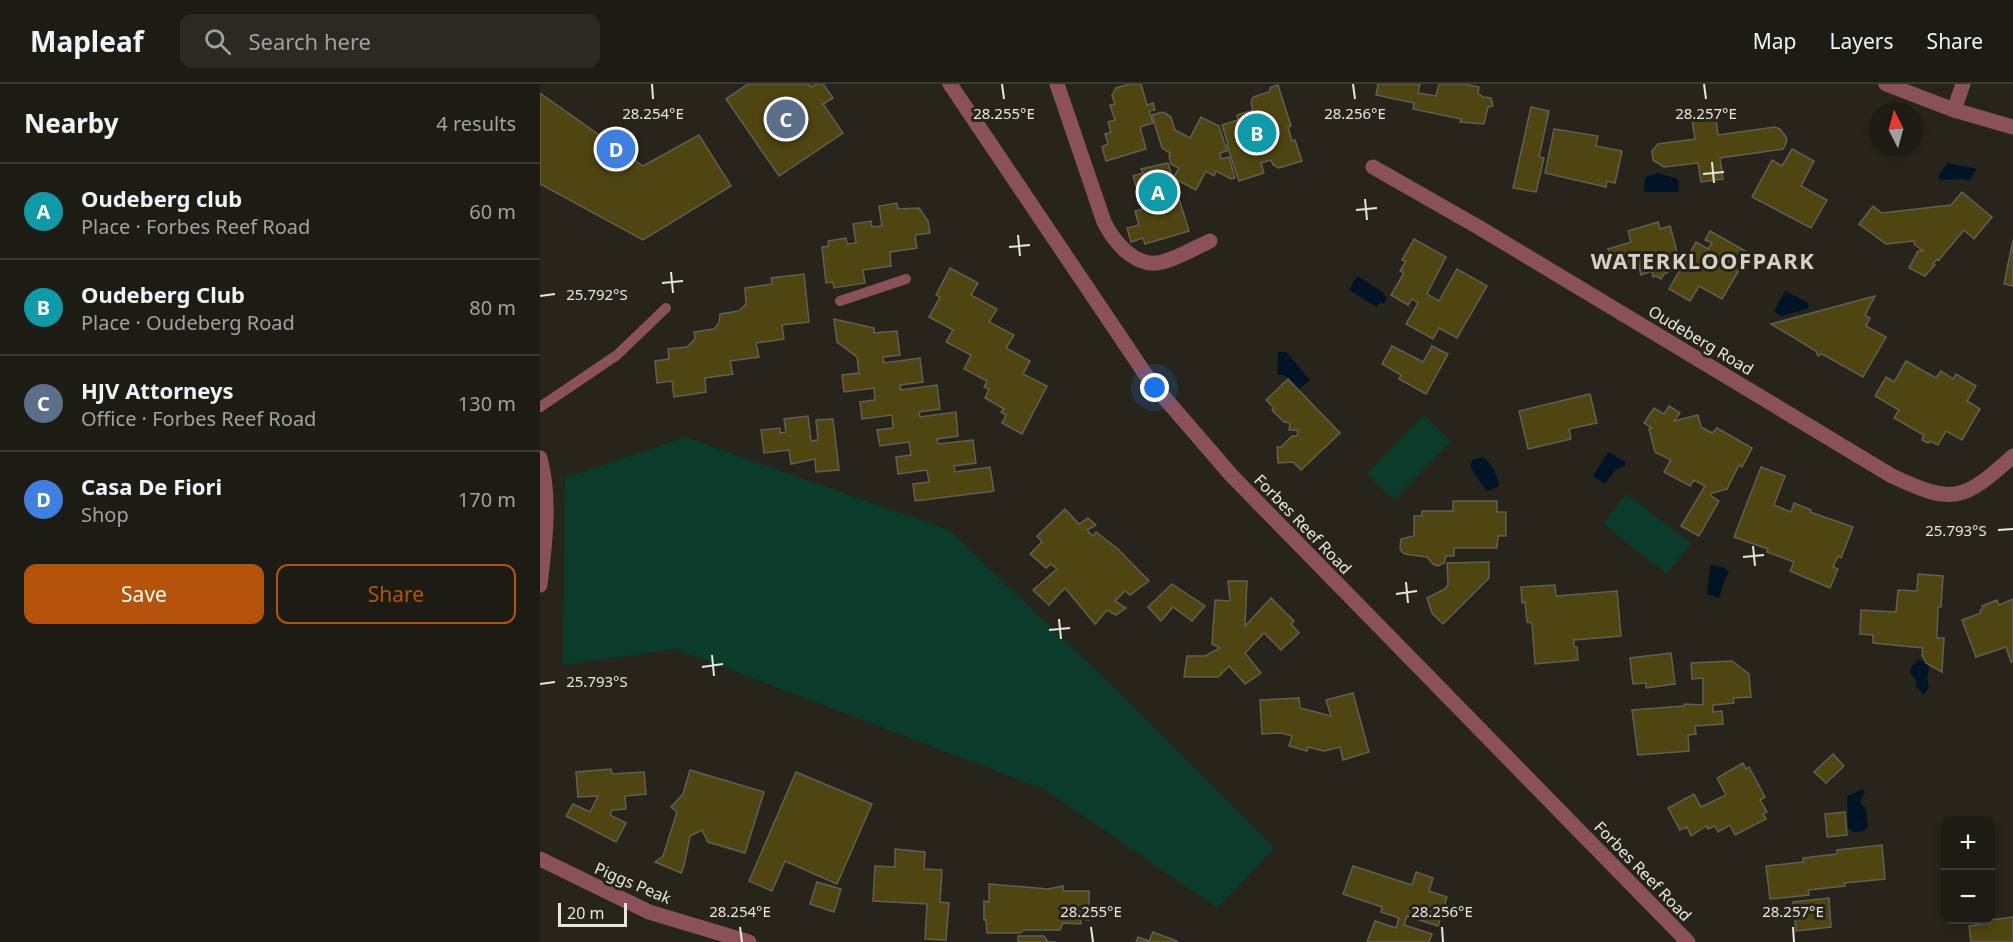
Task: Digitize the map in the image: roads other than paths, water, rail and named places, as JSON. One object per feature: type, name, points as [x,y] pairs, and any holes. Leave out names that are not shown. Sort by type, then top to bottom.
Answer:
[{"type":"street","name":"Forbes Reef Road","points":[[950,84],[1150,381],[1232,476],[1688,942]]},
{"type":"street","points":[[1057,84],[1104,222],[1110,235],[1130,256],[1147,262],[1162,262],[1210,241]]},
{"type":"street","points":[[1886,84],[1954,110],[2013,127]]},
{"type":"street","points":[[1954,110],[1963,84]]},
{"type":"street","name":"Oudeberg Road","points":[[1373,167],[1490,234],[1892,476],[1927,492],[1945,495],[1964,493],[1987,480],[2013,456]]},
{"type":"street","points":[[540,458],[546,492],[540,585]]},
{"type":"street","name":"Piggs Peak","points":[[540,859],[650,912],[749,942]]},
{"type":"lane","points":[[840,301],[906,279]]},
{"type":"lane","points":[[540,407],[616,355],[666,308]]},
{"type":"water","points":[[1947,163],[1977,169],[1969,180],[1941,180],[1938,177]]},
{"type":"water","points":[[1658,173],[1678,179],[1679,192],[1644,192],[1645,177]]},
{"type":"water","points":[[1357,276],[1384,293],[1383,295],[1387,298],[1384,304],[1380,302],[1377,307],[1349,290]]},
{"type":"water","points":[[1785,291],[1807,302],[1809,306],[1807,309],[1781,316],[1774,311]]},
{"type":"water","points":[[1278,352],[1286,352],[1310,380],[1298,390],[1284,375],[1277,375]]},
{"type":"water","points":[[1608,452],[1626,462],[1625,466],[1616,469],[1605,484],[1593,476]]},
{"type":"water","points":[[1483,457],[1492,466],[1499,482],[1499,486],[1488,491],[1470,466],[1472,460]]},
{"type":"water","points":[[1710,566],[1725,568],[1729,573],[1725,578],[1719,598],[1707,594]]},
{"type":"water","points":[[1918,660],[1926,661],[1929,667],[1927,679],[1929,686],[1925,694],[1916,686],[1916,680],[1910,674],[1911,667]]},
{"type":"water","points":[[1863,789],[1865,792],[1861,804],[1866,808],[1868,826],[1864,831],[1852,832],[1848,827],[1847,796]]},
{"type":"place","name":"HJV Attorneys","points":[[786,119]]},
{"type":"place","name":"Oudeberg Club","points":[[1257,133]]},
{"type":"place","name":"Casa De Fiori","points":[[616,149]]},
{"type":"place","name":"Oudeberg club","points":[[1158,192]]},
{"type":"district","name":"WATERKLOOFPARK","points":[[1703,260]]}]
